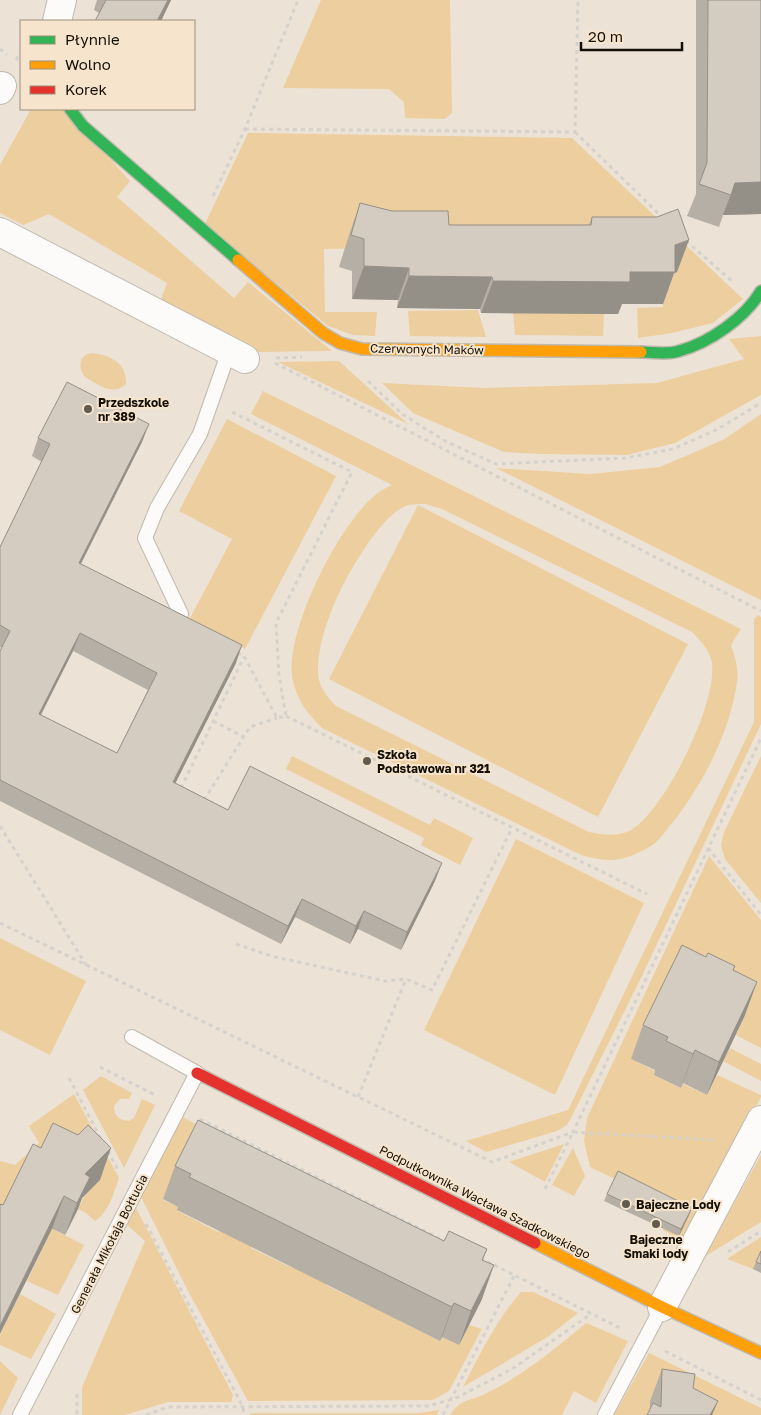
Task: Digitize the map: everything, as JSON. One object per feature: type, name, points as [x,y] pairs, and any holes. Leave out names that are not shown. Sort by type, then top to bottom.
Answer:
[{"type":"street","points":[[57,20],[62,0]]},
{"type":"street","name":"Czerwonych Maków","points":[[71,110],[83,126],[323,333],[340,343],[362,349],[678,352],[722,332],[758,296]]},
{"type":"street","points":[[0,232],[246,356]]},
{"type":"street","name":"Podpułkownika Wacława Szadkowskiego","points":[[197,1073],[662,1307],[761,1353]]},
{"type":"street","points":[[662,1307],[755,1131]]},
{"type":"lane","points":[[181,614],[145,538],[157,508],[200,434],[212,402],[246,356]]},
{"type":"lane","points":[[132,1037],[197,1073]]},
{"type":"lane","name":"Generała Mikołaja Bołtucia","points":[[20,1415],[197,1073]]},
{"type":"lane","points":[[605,1415],[662,1307]]},
{"type":"path","points":[[199,226],[245,129],[298,0]]},
{"type":"path","points":[[575,132],[578,0]]},
{"type":"path","points":[[245,129],[575,132],[664,220]]},
{"type":"path","points":[[685,240],[758,296]]},
{"type":"path","points":[[340,343],[348,362],[402,414],[445,441],[496,464],[625,458],[673,449],[716,430],[761,403]]},
{"type":"path","points":[[246,356],[310,357]]},
{"type":"path","points":[[246,356],[457,456],[761,611]]},
{"type":"path","points":[[212,402],[352,472],[276,624],[279,675],[286,716]]},
{"type":"path","points":[[457,456],[459,447]]},
{"type":"path","points":[[228,648],[244,656],[277,718]]},
{"type":"path","points":[[187,793],[180,787],[244,656]]},
{"type":"path","points":[[201,804],[250,727],[286,716],[646,894]]},
{"type":"path","points":[[213,721],[244,737]]},
{"type":"path","points":[[545,1189],[761,738]]},
{"type":"path","points":[[756,748],[761,750]]},
{"type":"path","points":[[0,826],[86,965]]},
{"type":"path","points":[[236,944],[270,956],[385,980],[406,979],[432,990],[512,828]]},
{"type":"path","points":[[708,848],[761,915]]},
{"type":"path","points":[[0,923],[492,1162],[573,1132],[755,1131]]},
{"type":"path","points":[[358,1097],[406,979]]},
{"type":"path","points":[[100,1067],[452,1245]]},
{"type":"path","points":[[69,1078],[243,1407],[244,1415]]},
{"type":"path","points":[[724,1254],[761,1231]]},
{"type":"path","points":[[479,1258],[761,1400]]},
{"type":"path","points":[[443,1415],[514,1276]]},
{"type":"path","points":[[146,1415],[168,1407],[429,1406],[458,1397],[512,1369],[591,1314]]},
{"type":"path","points":[[77,1394],[77,1415]]},
{"type":"shaded area","points":[[321,0],[450,0],[452,113],[445,119],[405,118],[404,102],[389,89],[283,88]]},
{"type":"shaded area","points":[[30,110],[65,110],[130,181],[117,197],[234,298],[248,282],[332,351],[257,352],[159,304],[167,283],[49,214],[23,225],[0,213],[0,165]]},
{"type":"shaded area","points":[[248,133],[572,138],[743,299],[713,323],[672,333],[638,338],[637,308],[663,307],[662,244],[324,249],[325,312],[377,312],[375,336],[353,335],[328,326],[205,224]]},
{"type":"shaded area","points":[[604,308],[603,336],[515,335],[513,310]]},
{"type":"shaded area","points":[[478,310],[486,337],[410,336],[408,311]]},
{"type":"shaded area","points":[[761,336],[761,395],[675,443],[627,455],[504,452],[413,413],[382,383],[485,388],[657,383],[744,359],[729,339]]},
{"type":"shaded area","points":[[92,353],[111,358],[121,365],[126,377],[126,384],[121,388],[110,389],[84,376],[80,365],[82,359],[84,356]]},
{"type":"shaded area","points":[[339,361],[408,424],[278,362]]},
{"type":"shaded area","points":[[263,391],[741,629],[731,645],[737,668],[737,682],[728,721],[721,740],[692,796],[657,841],[640,852],[616,860],[581,855],[322,728],[317,723],[300,701],[293,681],[292,661],[296,636],[305,608],[318,579],[348,526],[364,506],[379,492],[392,485],[251,414]],"holes":[[[425,504],[442,509],[692,632],[708,651],[712,664],[711,682],[698,729],[673,779],[659,801],[644,819],[631,830],[605,835],[589,832],[336,706],[324,692],[318,674],[320,648],[324,631],[338,596],[363,550],[385,522],[406,506]]]},
{"type":"shaded area","points":[[761,414],[761,600],[496,468],[590,474],[660,467],[723,440]]},
{"type":"shaded area","points":[[227,419],[336,476],[245,649],[189,620],[232,539],[179,511]]},
{"type":"shaded area","points":[[418,505],[688,644],[598,817],[329,679]]},
{"type":"shaded area","points":[[758,615],[761,617],[761,724],[639,982],[573,1114],[567,1125],[557,1131],[486,1152],[466,1141],[568,1110],[754,722],[754,619]]},
{"type":"shaded area","points":[[292,756],[430,825],[434,818],[473,838],[460,865],[421,845],[424,838],[286,769]]},
{"type":"shaded area","points":[[761,756],[761,903],[725,859],[721,845],[724,832]]},
{"type":"shaded area","points":[[516,839],[644,903],[555,1095],[424,1030]]},
{"type":"shaded area","points":[[709,856],[761,920],[761,1048],[736,1035],[745,1015],[670,979],[632,1059],[655,1071],[654,1075],[681,1088],[683,1084],[707,1095],[717,1075],[761,1095],[761,1097],[685,1242],[663,1230],[673,1207],[590,1167],[584,1141],[587,1118]]},
{"type":"shaded area","points":[[0,938],[86,981],[50,1055],[0,1030]]},
{"type":"shaded area","points":[[730,1048],[761,1064],[761,1081],[723,1061]]},
{"type":"shaded area","points":[[101,1076],[132,1093],[129,1099],[120,1099],[114,1106],[116,1115],[122,1120],[129,1121],[134,1118],[142,1099],[155,1105],[124,1168],[83,1090]]},
{"type":"shaded area","points":[[74,1094],[119,1178],[107,1207],[95,1221],[78,1209],[85,1195],[99,1181],[0,1220],[0,1161],[15,1165],[39,1143],[29,1126]]},
{"type":"shaded area","points":[[179,1115],[227,1141],[185,1154],[163,1200],[179,1207],[178,1211],[218,1232],[221,1228],[252,1243],[251,1248],[292,1268],[295,1264],[328,1281],[326,1285],[367,1305],[370,1301],[401,1317],[399,1321],[440,1341],[443,1337],[459,1345],[469,1325],[482,1329],[449,1391],[433,1400],[248,1401],[189,1293],[140,1195]]},
{"type":"shaded area","points":[[564,1144],[545,1182],[509,1162]]},
{"type":"shaded area","points":[[573,1148],[585,1176],[574,1196],[552,1185]]},
{"type":"shaded area","points":[[761,1155],[761,1222],[704,1257]]},
{"type":"shaded area","points":[[135,1206],[233,1395],[231,1402],[168,1402],[125,1415],[82,1415],[82,1387],[145,1241],[126,1224]]},
{"type":"shaded area","points":[[52,1229],[84,1245],[58,1295],[27,1281]]},
{"type":"shaded area","points":[[761,1237],[761,1254],[753,1269],[727,1259]]},
{"type":"shaded area","points":[[521,1292],[533,1292],[578,1313],[549,1336],[463,1387],[496,1326]]},
{"type":"shaded area","points":[[20,1294],[56,1314],[31,1359],[0,1345],[0,1335]]},
{"type":"shaded area","points":[[586,1323],[628,1341],[596,1403],[574,1391],[562,1415],[450,1415],[462,1403],[499,1387],[525,1370]]},
{"type":"shaded area","points":[[649,1353],[761,1408],[761,1415],[614,1415]]},
{"type":"shaded area","points":[[0,1361],[18,1378],[0,1415]]},
{"type":"shaded area","points":[[439,1410],[437,1415],[250,1415],[250,1413],[420,1413]]},
{"type":"building","points":[[106,0],[168,0],[158,20],[96,20]]},
{"type":"building","points":[[708,0],[761,0],[761,182],[735,183],[731,195],[699,184],[707,163]]},
{"type":"building","points":[[360,203],[392,211],[448,211],[449,225],[591,225],[592,217],[657,217],[678,209],[689,240],[675,245],[675,272],[630,272],[630,282],[493,281],[492,277],[409,276],[409,268],[364,266],[364,239],[351,235]]},
{"type":"building","points":[[67,382],[149,424],[79,563],[242,645],[173,782],[228,810],[250,766],[442,863],[407,932],[364,911],[356,926],[302,899],[288,926],[0,780],[0,651],[10,631],[0,625],[0,547],[50,444],[38,438]],"holes":[[[80,633],[157,673],[117,753],[39,714]]]},
{"type":"building","points":[[682,945],[706,957],[708,953],[735,966],[733,970],[757,982],[719,1062],[695,1050],[693,1054],[666,1041],[668,1037],[643,1025]]},
{"type":"building","points":[[198,1120],[444,1241],[449,1231],[487,1249],[482,1260],[494,1265],[471,1311],[454,1303],[452,1307],[189,1177],[191,1174],[175,1166]]},
{"type":"building","points":[[53,1123],[78,1135],[88,1125],[111,1148],[85,1174],[90,1177],[77,1203],[64,1196],[0,1326],[0,1204],[3,1205],[33,1144],[41,1148]]},
{"type":"building","points":[[618,1171],[692,1208],[681,1229],[607,1194]]},
{"type":"building","points":[[761,1251],[761,1264],[756,1262]]},
{"type":"building","points":[[662,1369],[695,1374],[693,1388],[718,1401],[710,1415],[647,1415],[653,1403],[661,1407]]},
{"type":"traffic: fast","points":[[71,110],[83,126],[238,260]]},
{"type":"traffic: fast","points":[[641,352],[675,352],[714,336],[746,311],[761,291]]},
{"type":"traffic: slow","points":[[238,260],[323,333],[340,343],[362,349],[641,352]]},
{"type":"traffic: slow","points":[[535,1243],[662,1307],[761,1353]]},
{"type":"traffic: jam","points":[[197,1073],[535,1243]]},
{"type":"place","name":"Przedszkole nr 389","points":[[88,409]]},
{"type":"place","name":"Szkoła Podstawowa nr 321","points":[[367,761]]},
{"type":"place","name":"Bajeczne Lody","points":[[626,1204]]},
{"type":"place","name":"Bajeczne Smaki lody","points":[[656,1224]]}]
